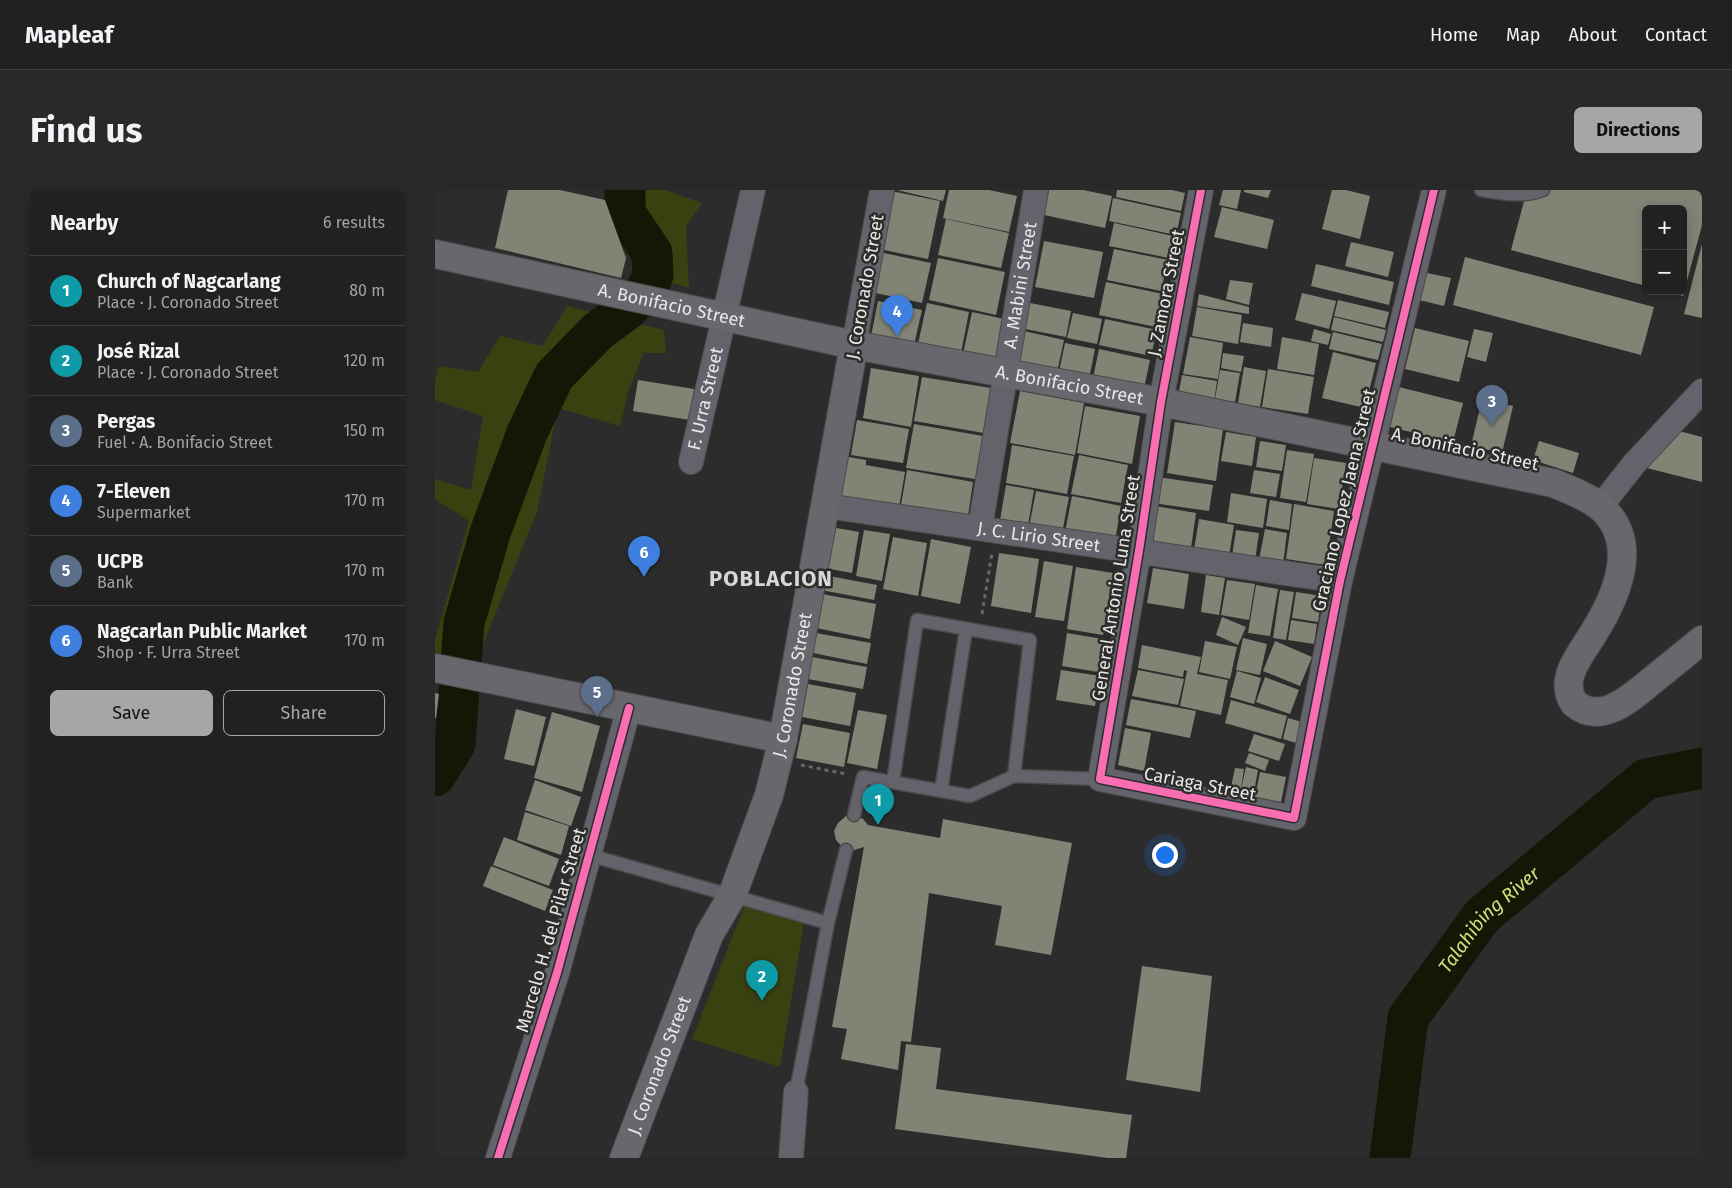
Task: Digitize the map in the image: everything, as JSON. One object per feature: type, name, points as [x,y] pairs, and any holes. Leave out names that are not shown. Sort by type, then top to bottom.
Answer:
[{"type":"main road","name":"A. Bonifacio Street","points":[[435,254],[724,318],[1161,402],[1553,483],[1575,492],[1600,507],[1614,524],[1624,558],[1619,580],[1609,605],[1572,668],[1569,688],[1574,703],[1591,712],[1615,708],[1640,691],[1702,640]]},
{"type":"main road","name":"J. Coronado Street","points":[[624,1158],[709,935],[732,896],[769,795],[781,750],[854,344]]},
{"type":"main road","points":[[435,668],[629,708],[781,750]]},
{"type":"street","name":"F. Urra Street","points":[[691,462],[753,190]]},
{"type":"street","name":"J. Coronado Street","points":[[854,344],[882,190]]},
{"type":"street","name":"A. Mabini Street","points":[[988,529],[1007,372],[1036,190]]},
{"type":"street","name":"J. Zamora Street","points":[[1161,402],[1201,190]]},
{"type":"street","name":"Graciano Lopez Jaena Street","points":[[1294,818],[1340,581],[1371,444],[1433,190]]},
{"type":"street","points":[[1600,507],[1634,464],[1702,391]]},
{"type":"street","name":"General Antonio Luna Street","points":[[1100,779],[1139,551],[1161,402]]},
{"type":"street","name":"J. C. Lirio Street","points":[[826,506],[1340,581]]},
{"type":"street","name":"Marcelo H. del Pilar Street","points":[[498,1158],[557,973],[629,708]]},
{"type":"street","name":"Cariaga Street","points":[[1100,779],[1294,818]]},
{"type":"street","points":[[791,1158],[796,1092]]},
{"type":"lane","points":[[1481,190],[1509,194],[1537,193],[1543,190]]},
{"type":"lane","points":[[893,782],[917,620],[1030,640],[1014,776]]},
{"type":"lane","points":[[941,791],[973,630]]},
{"type":"lane","points":[[854,815],[863,777],[970,796],[1014,776],[1100,779]]},
{"type":"lane","points":[[796,1092],[828,922],[846,850]]},
{"type":"lane","points":[[589,855],[828,922]]},
{"type":"path","points":[[973,630],[988,529]]},
{"type":"path","points":[[781,750],[863,777]]},
{"type":"green space","points":[[633,190],[665,190],[702,203],[686,227],[689,288],[647,275],[630,210]]},
{"type":"green space","points":[[567,306],[664,330],[666,353],[644,353],[629,389],[620,426],[558,408],[537,512],[476,661],[435,654],[435,640],[469,521],[435,499],[435,479],[471,490],[483,416],[435,400],[435,382],[439,366],[478,372],[500,336],[543,346]]},
{"type":"green space","points":[[744,907],[804,923],[780,1067],[692,1039]]},
{"type":"building","points":[[508,190],[560,190],[605,200],[626,258],[621,278],[495,248]]},
{"type":"building","points":[[897,190],[946,190],[943,201]]},
{"type":"building","points":[[949,190],[989,190],[1017,196],[1009,232],[943,218]]},
{"type":"building","points":[[1049,190],[1083,190],[1112,196],[1105,228],[1044,215]]},
{"type":"building","points":[[1117,190],[1172,190],[1185,193],[1181,211],[1116,197]]},
{"type":"building","points":[[1223,190],[1241,190],[1237,209],[1219,205]]},
{"type":"building","points":[[1244,190],[1271,190],[1268,198],[1244,192]]},
{"type":"building","points":[[1332,190],[1346,190],[1370,196],[1360,239],[1322,229]]},
{"type":"building","points":[[1527,190],[1702,190],[1702,225],[1687,281],[1687,205],[1642,205],[1642,285],[1511,250]]},
{"type":"building","points":[[891,191],[940,201],[928,259],[879,249]]},
{"type":"building","points":[[1113,198],[1181,213],[1176,235],[1109,221]]},
{"type":"building","points":[[1222,207],[1274,220],[1267,249],[1214,237]]},
{"type":"building","points":[[946,219],[1009,233],[1001,268],[938,255]]},
{"type":"building","points":[[1114,223],[1173,236],[1169,258],[1109,246]]},
{"type":"building","points":[[1044,241],[1103,252],[1094,298],[1035,287]]},
{"type":"building","points":[[1351,242],[1394,252],[1388,277],[1345,266]]},
{"type":"building","points":[[1702,244],[1702,318],[1684,314]]},
{"type":"building","points":[[1114,249],[1168,260],[1161,291],[1107,280]]},
{"type":"building","points":[[879,252],[931,263],[922,303],[871,292]]},
{"type":"building","points":[[1465,257],[1654,307],[1641,355],[1453,305]]},
{"type":"building","points":[[938,258],[1005,272],[996,315],[929,300]]},
{"type":"building","points":[[1316,264],[1394,282],[1389,305],[1311,286]]},
{"type":"building","points":[[1422,272],[1451,278],[1444,306],[1415,299]]},
{"type":"building","points":[[1230,280],[1253,283],[1249,305],[1226,299]]},
{"type":"building","points":[[1106,282],[1163,294],[1156,327],[1099,315]]},
{"type":"building","points":[[1302,293],[1336,301],[1329,329],[1295,320]]},
{"type":"building","points":[[1199,294],[1249,307],[1249,314],[1197,306]]},
{"type":"building","points":[[1338,300],[1389,312],[1385,328],[1334,316]]},
{"type":"building","points":[[878,301],[922,310],[914,345],[871,336]]},
{"type":"building","points":[[927,303],[969,312],[961,353],[918,344]]},
{"type":"building","points":[[1030,303],[1071,311],[1066,337],[1025,329]]},
{"type":"building","points":[[1197,307],[1242,315],[1238,344],[1192,336]]},
{"type":"building","points":[[972,312],[1004,319],[995,361],[963,354]]},
{"type":"building","points":[[1073,313],[1102,319],[1097,344],[1067,338]]},
{"type":"building","points":[[1334,317],[1386,330],[1383,342],[1331,330]]},
{"type":"building","points":[[1105,319],[1157,330],[1151,356],[1099,345]]},
{"type":"building","points":[[1243,323],[1273,328],[1271,347],[1240,342]]},
{"type":"building","points":[[1415,328],[1469,341],[1459,382],[1405,369]]},
{"type":"building","points":[[1314,329],[1331,334],[1328,345],[1311,341]]},
{"type":"building","points":[[1474,329],[1493,333],[1486,362],[1467,357]]},
{"type":"building","points":[[1024,331],[1064,340],[1057,372],[1017,364]]},
{"type":"building","points":[[1333,332],[1382,344],[1378,360],[1329,349]]},
{"type":"building","points":[[1190,337],[1223,343],[1218,379],[1183,374]]},
{"type":"building","points":[[1282,337],[1319,344],[1314,375],[1277,369]]},
{"type":"building","points":[[1065,343],[1095,349],[1089,379],[1059,372]]},
{"type":"building","points":[[1099,349],[1150,360],[1144,389],[1093,378]]},
{"type":"building","points":[[1333,352],[1376,363],[1365,408],[1322,398]]},
{"type":"building","points":[[1223,353],[1244,356],[1241,372],[1221,368]]},
{"type":"building","points":[[1244,367],[1266,371],[1260,407],[1238,403]]},
{"type":"building","points":[[871,368],[919,376],[911,427],[863,418]]},
{"type":"building","points":[[1268,369],[1314,377],[1308,414],[1262,407]]},
{"type":"building","points":[[1220,370],[1240,373],[1235,402],[1215,399]]},
{"type":"building","points":[[1182,375],[1217,381],[1214,402],[1178,396]]},
{"type":"building","points":[[922,377],[991,388],[984,433],[914,421]]},
{"type":"building","points":[[638,380],[694,389],[690,420],[633,411]]},
{"type":"building","points":[[1399,387],[1463,403],[1453,442],[1390,427]]},
{"type":"building","points":[[1020,391],[1084,403],[1075,455],[1010,443]]},
{"type":"building","points":[[1482,399],[1513,406],[1502,453],[1471,446]]},
{"type":"building","points":[[1085,406],[1140,416],[1132,464],[1077,453]]},
{"type":"building","points":[[857,420],[909,429],[903,463],[851,455]]},
{"type":"building","points":[[1175,422],[1223,429],[1216,481],[1167,473]]},
{"type":"building","points":[[914,424],[983,436],[975,479],[906,468]]},
{"type":"building","points":[[1679,431],[1702,437],[1702,482],[1639,466]]},
{"type":"building","points":[[1226,432],[1256,437],[1252,466],[1221,461]]},
{"type":"building","points":[[1260,441],[1286,445],[1282,471],[1256,467]]},
{"type":"building","points":[[1539,441],[1579,453],[1573,473],[1533,460]]},
{"type":"building","points":[[1012,445],[1074,456],[1067,494],[1006,483]]},
{"type":"building","points":[[1287,450],[1314,454],[1306,502],[1280,498]]},
{"type":"building","points":[[1079,455],[1128,465],[1121,503],[1071,494]]},
{"type":"building","points":[[843,456],[866,460],[866,465],[905,472],[898,513],[859,506],[862,489],[859,505],[835,501]]},
{"type":"building","points":[[1314,458],[1346,463],[1339,509],[1307,504]]},
{"type":"building","points":[[907,470],[973,482],[967,523],[900,511]]},
{"type":"building","points":[[1254,470],[1280,474],[1276,497],[1250,493]]},
{"type":"building","points":[[1157,477],[1213,485],[1209,511],[1153,503]]},
{"type":"building","points":[[1006,485],[1034,490],[1027,531],[999,526]]},
{"type":"building","points":[[1036,491],[1069,497],[1062,533],[1029,527]]},
{"type":"building","points":[[1231,493],[1267,499],[1263,528],[1227,522]]},
{"type":"building","points":[[1072,496],[1121,506],[1115,541],[1065,532]]},
{"type":"building","points":[[1270,500],[1292,504],[1289,530],[1266,526]]},
{"type":"building","points":[[1294,504],[1334,511],[1326,565],[1286,559]]},
{"type":"building","points":[[1155,506],[1196,513],[1190,555],[1149,548]]},
{"type":"building","points":[[1199,519],[1234,525],[1229,556],[1194,550]]},
{"type":"building","points":[[831,527],[859,532],[852,573],[824,568]]},
{"type":"building","points":[[1265,529],[1287,533],[1283,564],[1259,560]]},
{"type":"building","points":[[864,530],[890,534],[882,581],[856,576]]},
{"type":"building","points":[[1236,530],[1259,533],[1255,560],[1232,556]]},
{"type":"building","points":[[893,537],[927,543],[918,596],[883,589]]},
{"type":"building","points":[[931,539],[971,547],[960,604],[921,596]]},
{"type":"building","points":[[999,553],[1039,559],[1031,613],[991,606]]},
{"type":"building","points":[[1044,561],[1073,566],[1064,621],[1035,617]]},
{"type":"building","points":[[1076,567],[1113,573],[1103,635],[1067,629]]},
{"type":"building","points":[[1153,568],[1189,574],[1184,609],[1147,603]]},
{"type":"building","points":[[824,575],[877,585],[874,600],[821,590]]},
{"type":"building","points":[[1206,575],[1225,578],[1219,615],[1201,612]]},
{"type":"building","points":[[1227,580],[1255,584],[1249,620],[1221,615]]},
{"type":"building","points":[[1256,585],[1278,589],[1270,636],[1248,633]]},
{"type":"building","points":[[1280,590],[1294,592],[1286,640],[1273,638]]},
{"type":"building","points":[[1296,592],[1322,596],[1318,622],[1292,618]]},
{"type":"building","points":[[822,594],[876,604],[870,639],[816,628]]},
{"type":"building","points":[[1222,617],[1246,627],[1238,645],[1216,635]]},
{"type":"building","points":[[1291,620],[1317,624],[1314,644],[1288,640]]},
{"type":"building","points":[[816,633],[871,643],[867,664],[813,653]]},
{"type":"building","points":[[1067,633],[1103,639],[1098,672],[1062,666]]},
{"type":"building","points":[[1243,638],[1267,644],[1260,675],[1236,670]]},
{"type":"building","points":[[1205,641],[1237,647],[1230,679],[1199,672]]},
{"type":"building","points":[[1275,641],[1312,657],[1300,686],[1263,671]]},
{"type":"building","points":[[1142,645],[1201,657],[1197,674],[1228,680],[1221,715],[1180,706],[1187,671],[1184,670],[1183,677],[1138,668]]},
{"type":"building","points":[[812,657],[867,667],[863,689],[808,679]]},
{"type":"building","points":[[1061,670],[1100,676],[1095,706],[1056,700]]},
{"type":"building","points":[[1138,670],[1184,679],[1178,705],[1132,696]]},
{"type":"building","points":[[1237,671],[1261,678],[1254,704],[1230,697]]},
{"type":"building","points":[[1265,677],[1299,690],[1290,714],[1256,702]]},
{"type":"building","points":[[808,684],[856,693],[850,726],[802,717]]},
{"type":"building","points":[[435,693],[439,694],[436,718],[435,718]]},
{"type":"building","points":[[1131,699],[1196,711],[1190,738],[1126,725]]},
{"type":"building","points":[[1231,700],[1287,716],[1281,739],[1225,723]]},
{"type":"building","points":[[516,709],[546,717],[534,766],[504,759]]},
{"type":"building","points":[[858,710],[887,715],[877,769],[847,763]]},
{"type":"building","points":[[552,712],[600,726],[582,792],[534,778]]},
{"type":"building","points":[[1288,718],[1302,722],[1296,743],[1283,739]]},
{"type":"building","points":[[803,724],[850,733],[844,767],[796,758]]},
{"type":"building","points":[[1125,728],[1151,733],[1144,771],[1118,765]]},
{"type":"building","points":[[1254,734],[1285,744],[1279,761],[1248,751]]},
{"type":"building","points":[[1249,753],[1269,760],[1265,771],[1245,763]]},
{"type":"building","points":[[1246,767],[1258,770],[1253,797],[1240,794]]},
{"type":"building","points":[[1235,768],[1244,769],[1240,794],[1230,792]]},
{"type":"building","points":[[1260,772],[1286,777],[1281,802],[1255,797]]},
{"type":"building","points":[[535,780],[581,797],[571,826],[525,810]]},
{"type":"building","points":[[525,812],[569,826],[561,855],[517,840]]},
{"type":"building","points":[[854,815],[863,819],[868,825],[940,838],[943,819],[1072,843],[1051,955],[995,945],[1002,906],[929,893],[911,1042],[901,1041],[898,1070],[841,1059],[847,1029],[832,1027],[864,847],[851,851],[844,849],[836,840],[834,831],[838,823],[846,816]]},
{"type":"building","points":[[504,837],[559,859],[549,886],[493,865]]},
{"type":"building","points":[[491,866],[553,890],[545,911],[483,886]]},
{"type":"building","points":[[1142,966],[1212,976],[1200,1092],[1126,1080]]},
{"type":"building","points":[[906,1044],[941,1048],[936,1089],[1132,1115],[1126,1158],[1108,1158],[895,1129]]},
{"type":"waterway","points":[[435,776],[455,744],[464,623],[490,533],[527,433],[554,376],[598,331],[628,309],[647,289],[653,275],[652,253],[625,213],[625,190]]},
{"type":"waterway","name":"Talahibing River","points":[[1390,1158],[1408,1018],[1482,916],[1646,779],[1702,768]]},
{"type":"cycle path","points":[[1201,190],[1161,402],[1139,551],[1100,779],[1294,818],[1340,581],[1434,190]]},
{"type":"cycle path","points":[[498,1158],[557,973],[629,708]]},
{"type":"place","name":"7-Eleven","points":[[897,336]]},
{"type":"place","name":"Pergas","points":[[1492,426]]},
{"type":"place","name":"Nagcarlan Public Market","points":[[644,577]]},
{"type":"place","name":"UCPB","points":[[597,717]]},
{"type":"place","name":"Church of Nagcarlang","points":[[878,825]]},
{"type":"place","name":"José Rizal","points":[[762,1001]]},
{"type":"district","name":"POBLACION","points":[[771,578]]}]
